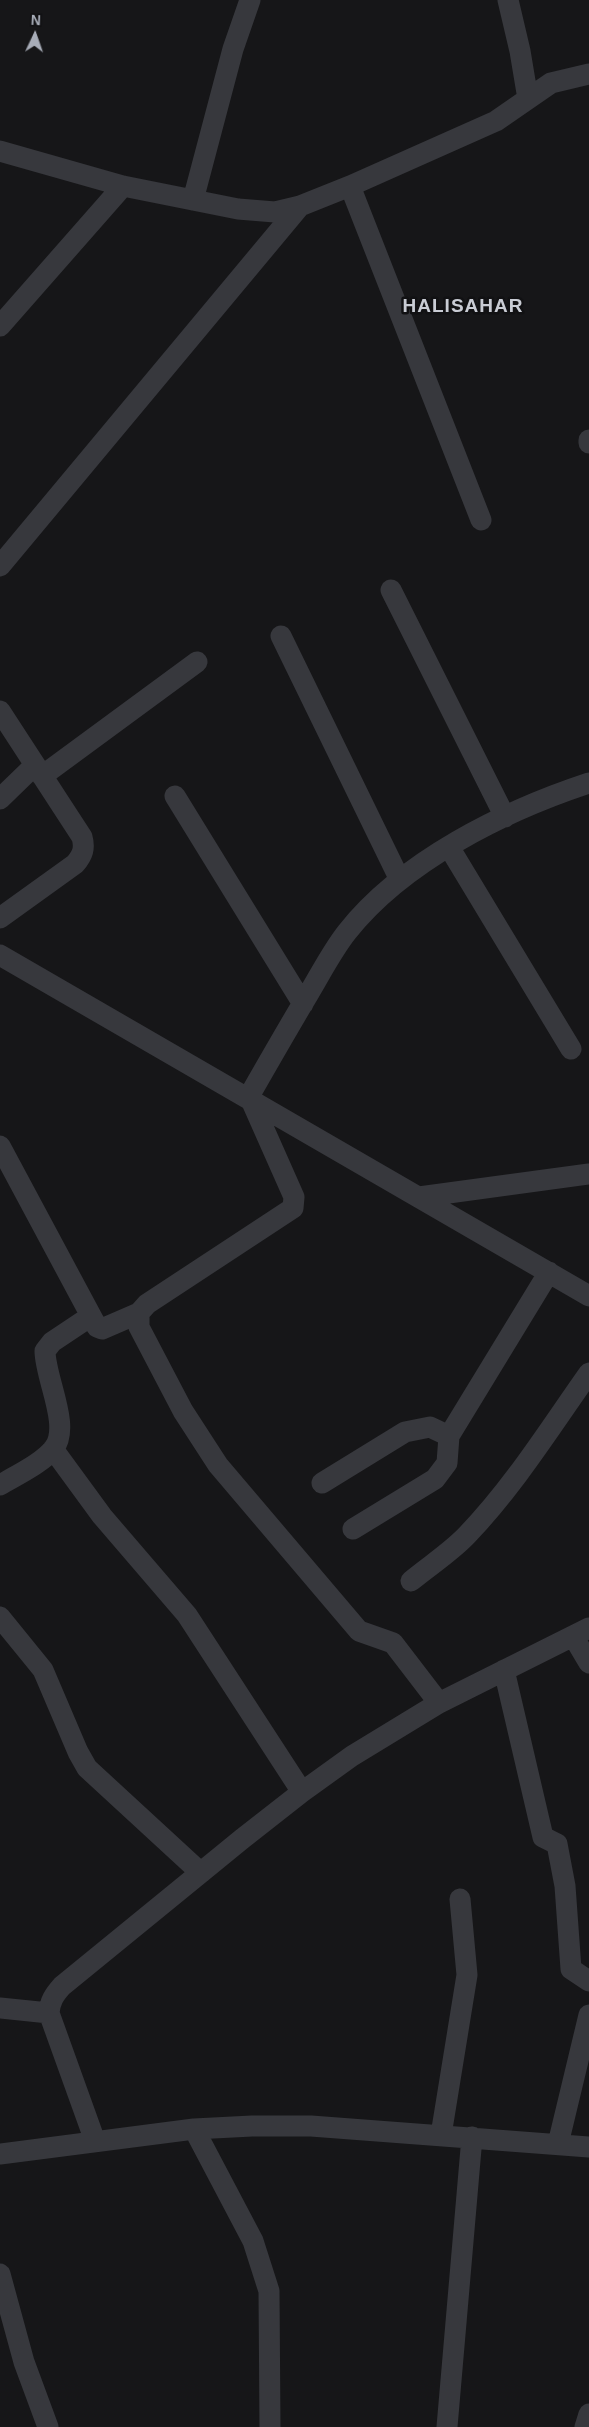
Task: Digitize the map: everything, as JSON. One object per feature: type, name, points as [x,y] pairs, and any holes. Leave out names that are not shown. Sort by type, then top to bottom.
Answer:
[{"type":"street","points":[[193,200],[233,49],[250,0]]},
{"type":"street","points":[[508,0],[520,51],[528,99]]},
{"type":"street","points":[[0,151],[123,186],[258,212],[275,212],[300,206],[350,186],[496,121],[551,84],[589,74]]},
{"type":"street","points":[[0,326],[123,186]]},
{"type":"street","points":[[350,186],[481,520]]},
{"type":"street","points":[[0,566],[300,206]]},
{"type":"street","points":[[391,590],[505,817]]},
{"type":"street","points":[[281,636],[400,880]]},
{"type":"street","points":[[0,799],[39,770],[197,662]]},
{"type":"street","points":[[0,711],[82,837],[83,852],[75,864],[0,918]]},
{"type":"street","points":[[249,1099],[303,1004],[347,932],[400,880],[449,847],[505,817],[545,798],[589,783]]},
{"type":"street","points":[[175,796],[303,1004]]},
{"type":"street","points":[[449,847],[571,1050]]},
{"type":"street","points":[[0,955],[589,1296]]},
{"type":"street","points":[[0,1146],[90,1316],[99,1329],[139,1313],[147,1304],[293,1208],[294,1197],[249,1099]]},
{"type":"street","points":[[419,1197],[589,1174]]},
{"type":"street","points":[[353,1529],[435,1479],[447,1463],[450,1436],[549,1272]]},
{"type":"street","points":[[139,1313],[139,1327],[183,1411],[218,1465],[359,1631],[393,1643],[440,1703]]},
{"type":"street","points":[[0,1486],[54,1449],[58,1442],[60,1425],[45,1351],[52,1342],[90,1316]]},
{"type":"street","points":[[411,1581],[466,1536],[492,1508],[589,1373]]},
{"type":"street","points":[[322,1482],[405,1432],[430,1427],[450,1436]]},
{"type":"street","points":[[54,1449],[102,1516],[187,1615],[302,1792]]},
{"type":"street","points":[[0,1617],[43,1670],[78,1752],[87,1768],[202,1872]]},
{"type":"street","points":[[95,2141],[49,2013],[54,1994],[62,1986],[302,1792],[352,1756],[440,1703],[581,1632],[589,1663]]},
{"type":"street","points":[[504,1670],[542,1837],[557,1844],[566,1886],[570,1969],[589,1981]]},
{"type":"street","points":[[441,2135],[467,1975],[460,1899]]},
{"type":"street","points":[[0,2008],[49,2013]]},
{"type":"street","points":[[558,2144],[589,2015]]},
{"type":"street","points":[[0,2154],[194,2129],[252,2126],[311,2126],[589,2147]]},
{"type":"street","points":[[194,2129],[253,2241],[269,2291],[270,2427]]},
{"type":"street","points":[[447,2427],[472,2137]]},
{"type":"street","points":[[0,2274],[24,2362],[48,2427]]},
{"type":"street","points":[[585,2427],[589,2414]]},
{"type":"district","name":"HALISAHAR","points":[[463,307]]}]
